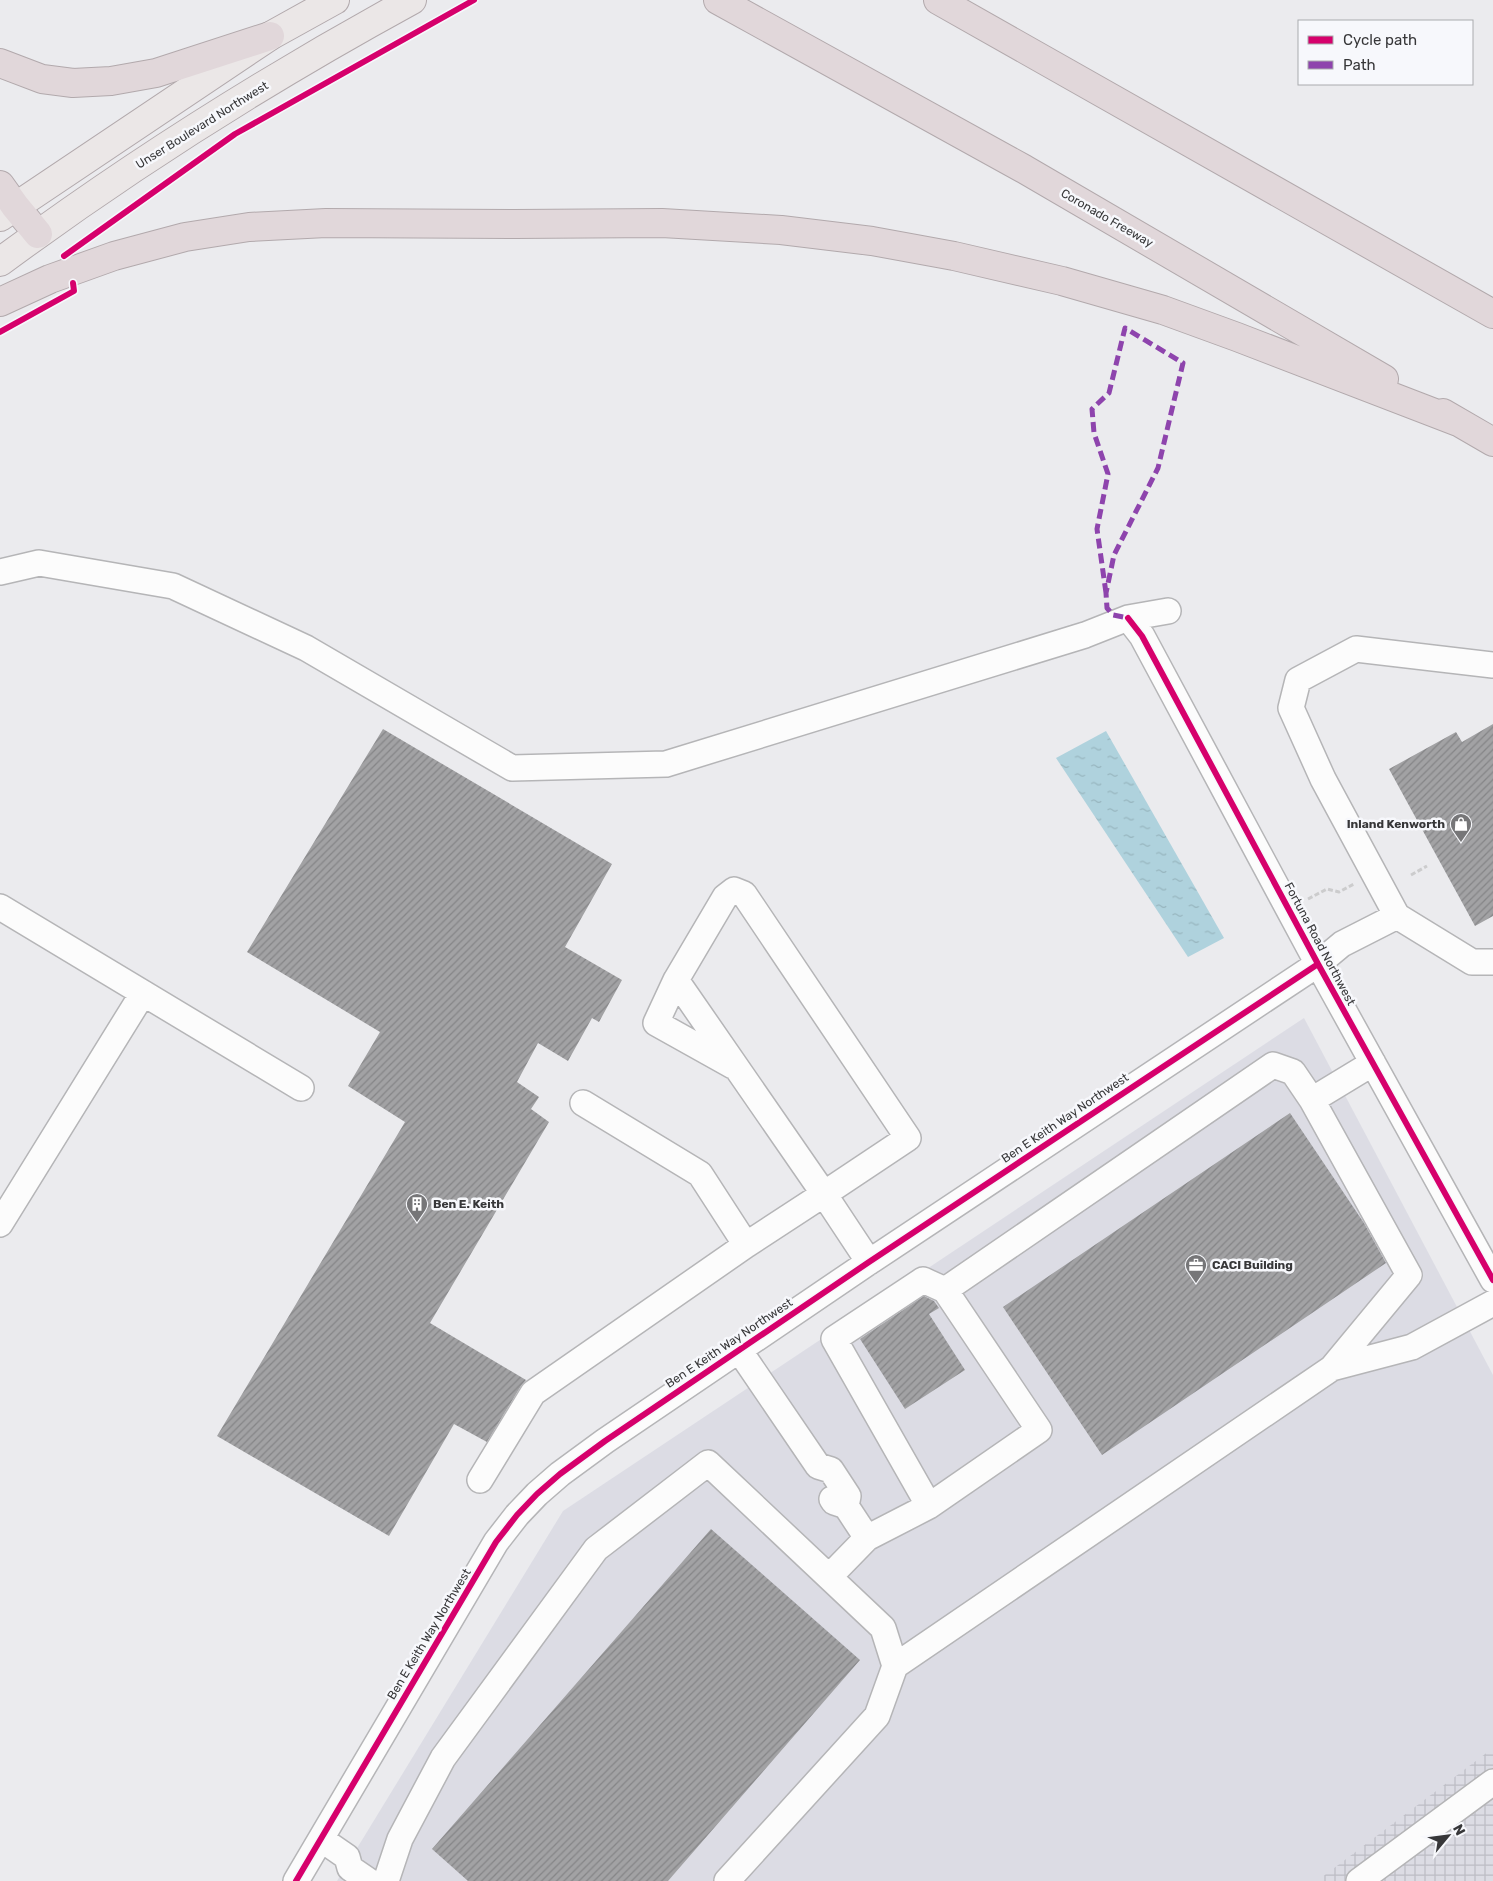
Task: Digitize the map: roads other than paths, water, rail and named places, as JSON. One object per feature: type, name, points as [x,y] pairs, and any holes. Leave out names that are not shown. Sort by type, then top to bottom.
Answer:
[{"type":"highway","name":"Coronado Freeway","points":[[718,0],[1024,169],[1493,442]]},
{"type":"highway","points":[[938,0],[1493,314]]},
{"type":"highway","points":[[0,63],[42,79],[73,83],[111,82],[156,73],[270,36]]},
{"type":"highway","points":[[5,203],[38,234]]},
{"type":"highway","points":[[0,302],[50,279],[114,256],[185,237],[249,227],[326,222],[515,224],[662,222],[781,230],[872,240],[954,256],[1062,281],[1163,310],[1458,422]]},
{"type":"main road","points":[[5,203],[270,36],[335,0]]},
{"type":"main road","name":"Unser Boulevard Northwest","points":[[0,262],[147,158],[312,56],[412,0]]},
{"type":"street","points":[[0,572],[40,563],[173,586],[306,648],[512,768],[666,764],[1085,635],[1128,618],[1168,611]]},
{"type":"street","name":"Fortuna Road Northwest","points":[[1128,618],[1142,636],[1318,964],[1493,1280]]},
{"type":"street","points":[[1493,665],[1356,649],[1298,680],[1291,708],[1322,779],[1398,916],[1472,962],[1493,962]]},
{"type":"street","points":[[480,1480],[533,1393],[746,1245],[908,1138],[744,894],[734,890],[725,897],[676,980],[656,1023],[737,1069]]},
{"type":"street","points":[[0,907],[301,1088]]},
{"type":"street","name":"Ben E Keith Way Northwest","points":[[296,1881],[496,1542],[517,1515],[537,1494],[560,1474],[605,1441],[738,1350],[1318,964],[1342,944],[1398,916]]},
{"type":"street","points":[[676,980],[869,1262]]},
{"type":"street","points":[[0,1224],[143,993]]},
{"type":"street","points":[[1312,1100],[1373,1063]]},
{"type":"street","points":[[727,1881],[877,1716],[895,1666],[1332,1368],[1409,1275],[1312,1100],[1293,1072],[1273,1065],[945,1290]]},
{"type":"street","points":[[583,1103],[700,1174],[746,1245]]},
{"type":"street","points":[[830,1577],[867,1538],[929,1506],[1039,1430],[945,1290],[923,1280],[834,1339],[929,1506]]},
{"type":"street","points":[[1332,1368],[1412,1347],[1493,1303]]},
{"type":"street","points":[[738,1350],[818,1466],[817,1476],[834,1502],[846,1506],[867,1538]]},
{"type":"street","points":[[321,1839],[347,1858],[350,1868],[378,1881],[443,1758],[596,1549],[708,1463],[883,1628],[895,1666]]},
{"type":"street","points":[[1359,1881],[1493,1782]]},
{"type":"water","points":[[1106,731],[1224,938],[1188,957],[1056,758]]},
{"type":"place","name":"Inland Kenworth","points":[[1461,843]]},
{"type":"place","name":"Ben E. Keith","points":[[417,1223]]},
{"type":"place","name":"CACI Building","points":[[1196,1284]]}]
